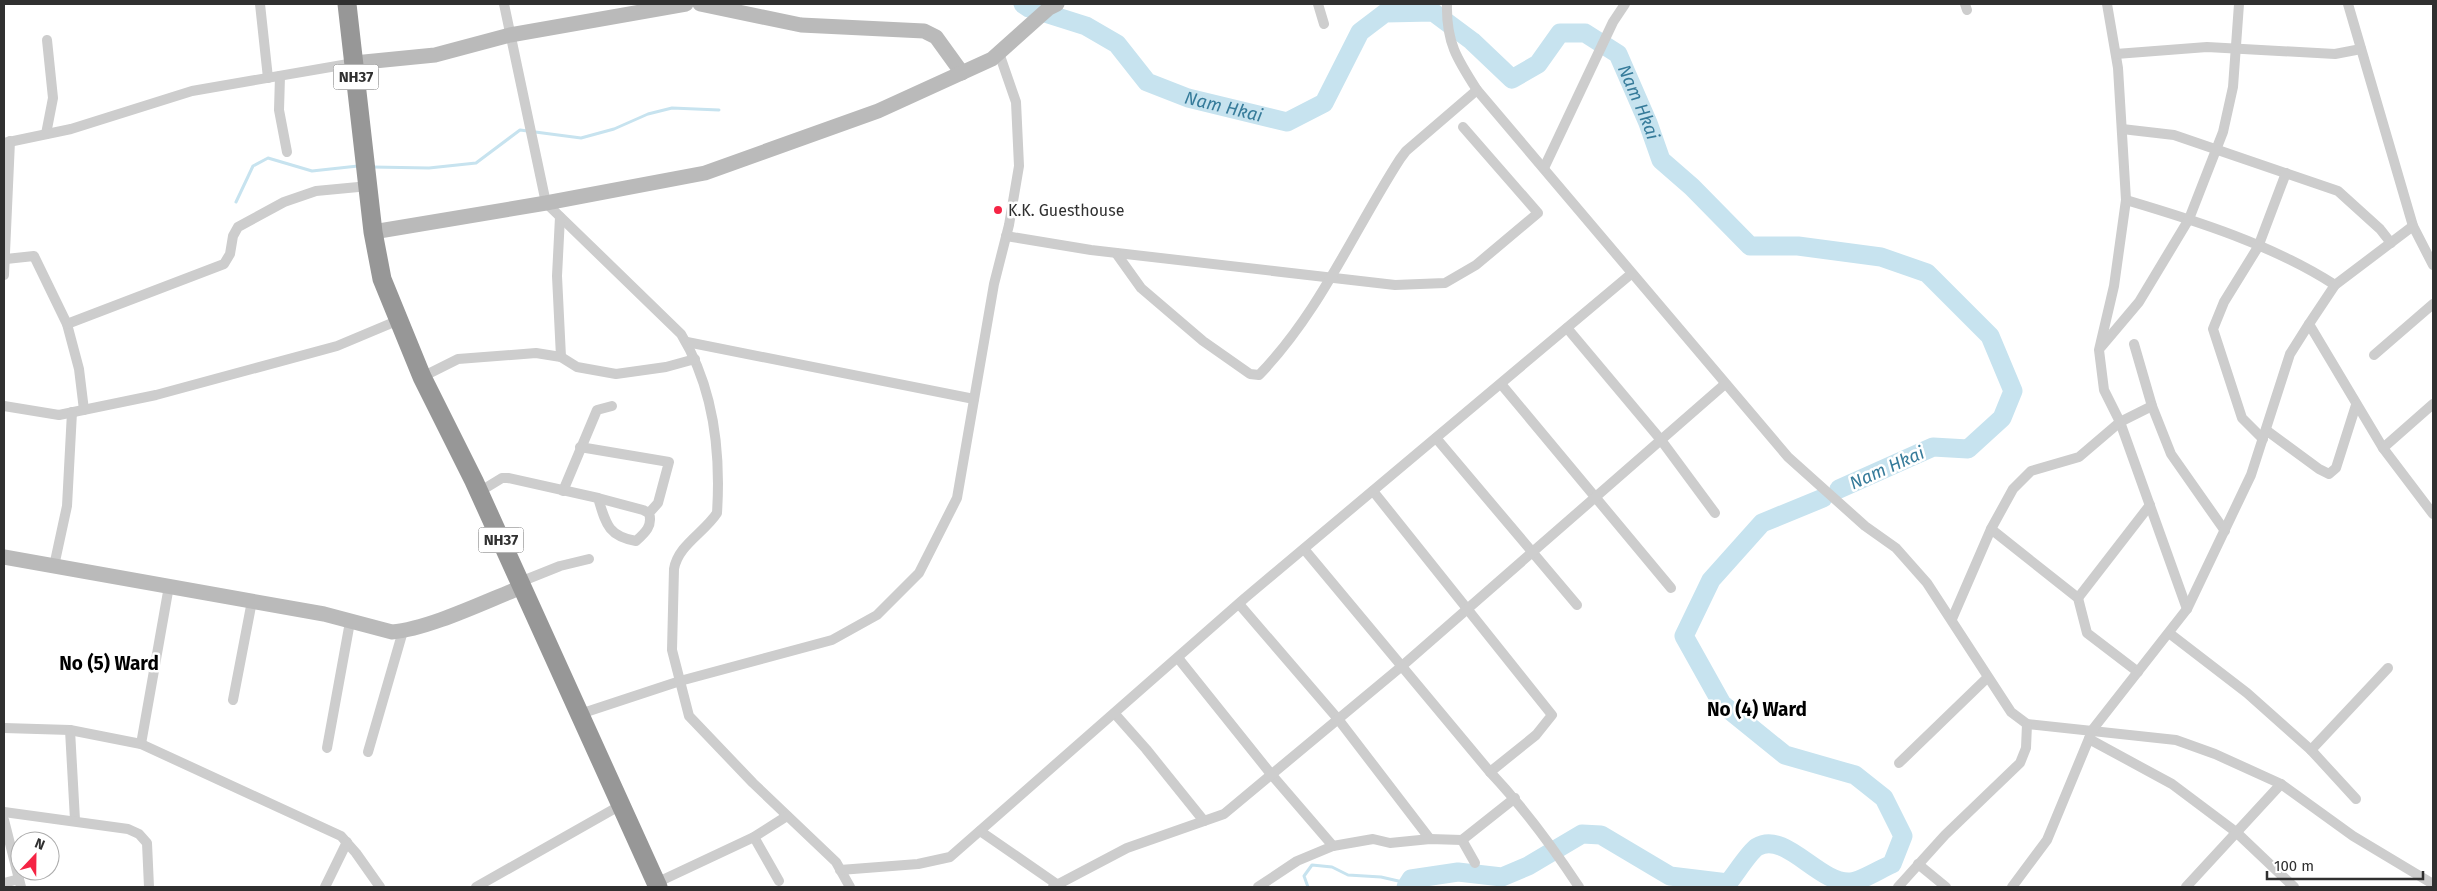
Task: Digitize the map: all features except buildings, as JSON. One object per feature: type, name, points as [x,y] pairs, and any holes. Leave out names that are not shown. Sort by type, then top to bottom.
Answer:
[{"type":"highway","name":"NH37","points":[[347,4],[373,232],[382,279],[422,377],[521,584],[657,885]]},
{"type":"street","points":[[260,4],[268,78]]},
{"type":"street","points":[[504,4],[546,203],[682,334],[707,388],[714,418],[717,513],[710,524],[675,560],[672,650],[689,716],[836,862],[850,887]]},
{"type":"street","points":[[4,275],[6,259],[7,142],[71,129],[192,91],[354,63],[435,55],[510,35],[631,9],[686,4]]},
{"type":"street","points":[[700,4],[801,25],[924,30],[936,37],[962,73]]},
{"type":"street","points":[[1318,4],[1324,24]]},
{"type":"street","points":[[1544,168],[1613,22],[1625,4]]},
{"type":"street","points":[[2107,4],[2116,54],[2126,200],[2114,286],[2099,350],[2104,390],[2120,422],[2187,609]]},
{"type":"street","points":[[2099,350],[2139,302],[2190,219],[2223,132],[2233,87],[2239,4]]},
{"type":"street","points":[[2348,4],[2413,226],[2433,265]]},
{"type":"street","points":[[373,232],[546,203],[705,172],[878,112],[992,60],[1037,18],[1053,6]]},
{"type":"street","points":[[1447,7],[1449,40],[1461,65],[1477,90],[1788,457],[1865,526],[1896,548],[1927,583],[1952,619],[1987,678],[2011,712],[2027,724],[2091,734],[2176,740],[2215,754],[2281,784],[2353,836],[2431,885]]},
{"type":"street","points":[[46,134],[53,98],[47,40]]},
{"type":"street","points":[[2116,54],[2207,47],[2335,54],[2362,49]]},
{"type":"street","points":[[580,714],[680,681],[832,640],[877,615],[919,573],[958,498],[994,284],[1006,236],[1019,166],[1016,102],[999,53]]},
{"type":"street","points":[[280,76],[279,110],[287,152]]},
{"type":"street","points":[[1116,253],[1142,288],[1203,341],[1250,374],[1259,375],[1282,351],[1333,276],[1400,160],[1477,90]]},
{"type":"street","points":[[1006,236],[1116,253],[1333,276],[1395,285],[1445,282],[1476,265],[1538,213],[1463,127]]},
{"type":"street","points":[[2122,129],[2174,135],[2338,190],[2380,229],[2391,243]]},
{"type":"street","points":[[2286,173],[2258,247],[2224,302],[2213,329],[2242,418],[2264,435],[2329,474],[2336,468],[2356,405]]},
{"type":"street","points":[[67,324],[224,264],[230,254],[233,236],[238,227],[284,202],[316,191],[369,186]]},
{"type":"street","points":[[2126,200],[2190,219],[2305,266],[2335,285]]},
{"type":"street","points":[[560,217],[558,276],[562,357]]},
{"type":"street","points":[[2012,887],[2047,840],[2091,734],[2187,609],[2251,475],[2290,354],[2335,285],[2413,226]]},
{"type":"street","points":[[6,259],[34,256],[67,324],[79,369],[84,410]]},
{"type":"street","points":[[840,870],[918,864],[950,857],[1304,549],[1631,274]]},
{"type":"street","points":[[2374,356],[2433,304]]},
{"type":"street","points":[[4,406],[58,415],[156,395],[337,346],[399,320]]},
{"type":"street","points":[[2309,324],[2383,448],[2433,514]]},
{"type":"street","points":[[1567,328],[1661,440],[1715,513]]},
{"type":"street","points":[[687,342],[974,400]]},
{"type":"street","points":[[2134,344],[2152,406],[2171,454],[2225,531]]},
{"type":"street","points":[[422,377],[458,359],[536,353],[562,357],[577,367],[616,374],[666,367],[695,359]]},
{"type":"street","points":[[1501,384],[1671,588]]},
{"type":"street","points":[[980,831],[1058,886],[1127,848],[1224,814],[1402,666],[1725,384]]},
{"type":"street","points":[[2383,448],[2433,404]]},
{"type":"street","points":[[563,491],[597,410],[612,406]]},
{"type":"street","points":[[1952,619],[1991,529],[2013,490],[2032,471],[2079,456],[2120,422],[2152,406]]},
{"type":"street","points":[[54,566],[67,506],[72,412]]},
{"type":"street","points":[[1436,438],[1577,604]]},
{"type":"street","points":[[580,447],[669,462],[658,503],[650,513],[651,520],[648,530],[636,541],[614,534],[609,528],[598,498]]},
{"type":"street","points":[[478,492],[502,478],[508,478],[598,498],[650,513]]},
{"type":"street","points":[[1373,491],[1552,715],[1536,735],[1490,772]]},
{"type":"street","points":[[2078,598],[2150,505]]},
{"type":"street","points":[[1991,529],[2078,598],[2087,633],[2138,672]]},
{"type":"street","points":[[1304,549],[1490,772],[1515,798],[1549,842],[1579,887]]},
{"type":"street","points":[[4,557],[324,614],[382,631],[402,631],[521,584],[560,566],[589,558]]},
{"type":"street","points":[[141,744],[169,586]]},
{"type":"street","points":[[233,700],[252,602]]},
{"type":"street","points":[[1240,604],[1338,718],[1430,839]]},
{"type":"street","points":[[327,748],[350,622]]},
{"type":"street","points":[[368,752],[402,631]]},
{"type":"street","points":[[2169,633],[2248,693],[2311,750],[2356,799]]},
{"type":"street","points":[[1178,658],[1271,774],[1333,846]]},
{"type":"street","points":[[2311,750],[2388,668]]},
{"type":"street","points":[[1899,763],[1987,678]]},
{"type":"street","points":[[1115,714],[1204,821]]},
{"type":"street","points":[[1898,887],[1945,835],[2020,763],[2026,748],[2027,724]]},
{"type":"street","points":[[4,728],[70,730],[141,744],[341,836],[380,887]]},
{"type":"street","points":[[70,730],[75,820]]},
{"type":"street","points":[[2091,734],[2172,784],[2236,832],[2294,887]]},
{"type":"street","points":[[2186,887],[2281,784]]},
{"type":"street","points":[[1258,887],[1296,861],[1333,846],[1373,840],[1390,842],[1430,839],[1462,840],[1515,798]]},
{"type":"street","points":[[476,887],[621,805]]},
{"type":"street","points":[[4,812],[75,820],[128,829],[139,834],[147,843],[149,887]]},
{"type":"street","points":[[657,885],[754,837],[788,816]]},
{"type":"street","points":[[4,820],[7,848],[20,883],[4,883]]},
{"type":"street","points":[[754,837],[779,881]]},
{"type":"street","points":[[1462,840],[1476,863]]},
{"type":"street","points":[[325,887],[346,842]]},
{"type":"street","points":[[1918,864],[1946,887]]},
{"type":"waterway","name":"Nam Hkai","points":[[1023,4],[1029,8],[1086,26],[1117,44],[1147,82],[1188,98],[1287,122],[1324,103],[1360,32],[1385,13],[1433,12],[1472,41],[1512,79],[1538,64],[1560,33],[1585,33],[1618,54],[1648,123],[1661,160],[1692,187],[1750,246],[1798,246],[1881,257],[1927,273],[1990,336],[2013,391],[2002,418],[1968,449],[1933,447],[1839,489]]},
{"type":"waterway","points":[[372,167],[429,168],[476,163],[520,130],[581,138],[614,129],[648,114],[672,108],[719,110]]},
{"type":"waterway","points":[[236,202],[253,166],[268,158],[312,171],[358,166]]},
{"type":"waterway","name":"Nam Hkai","points":[[1406,887],[1411,879],[1458,872],[1502,877],[1528,866],[1582,834],[1601,835],[1670,876],[1728,883],[1746,858],[1757,847],[1768,844],[1791,851],[1826,875],[1850,882],[1892,864],[1903,836],[1884,798],[1855,775],[1785,755],[1722,704],[1684,636],[1711,580],[1762,523],[1823,498]]},
{"type":"waterway","points":[[1308,887],[1304,876],[1312,865],[1332,867],[1348,875],[1381,877],[1407,883]]},
{"type":"place","name":"K.K. Guesthouse","points":[[998,210]]},
{"type":"district","name":"No (5) Ward","points":[[109,663]]},
{"type":"district","name":"No (4) Ward","points":[[1757,709]]}]
